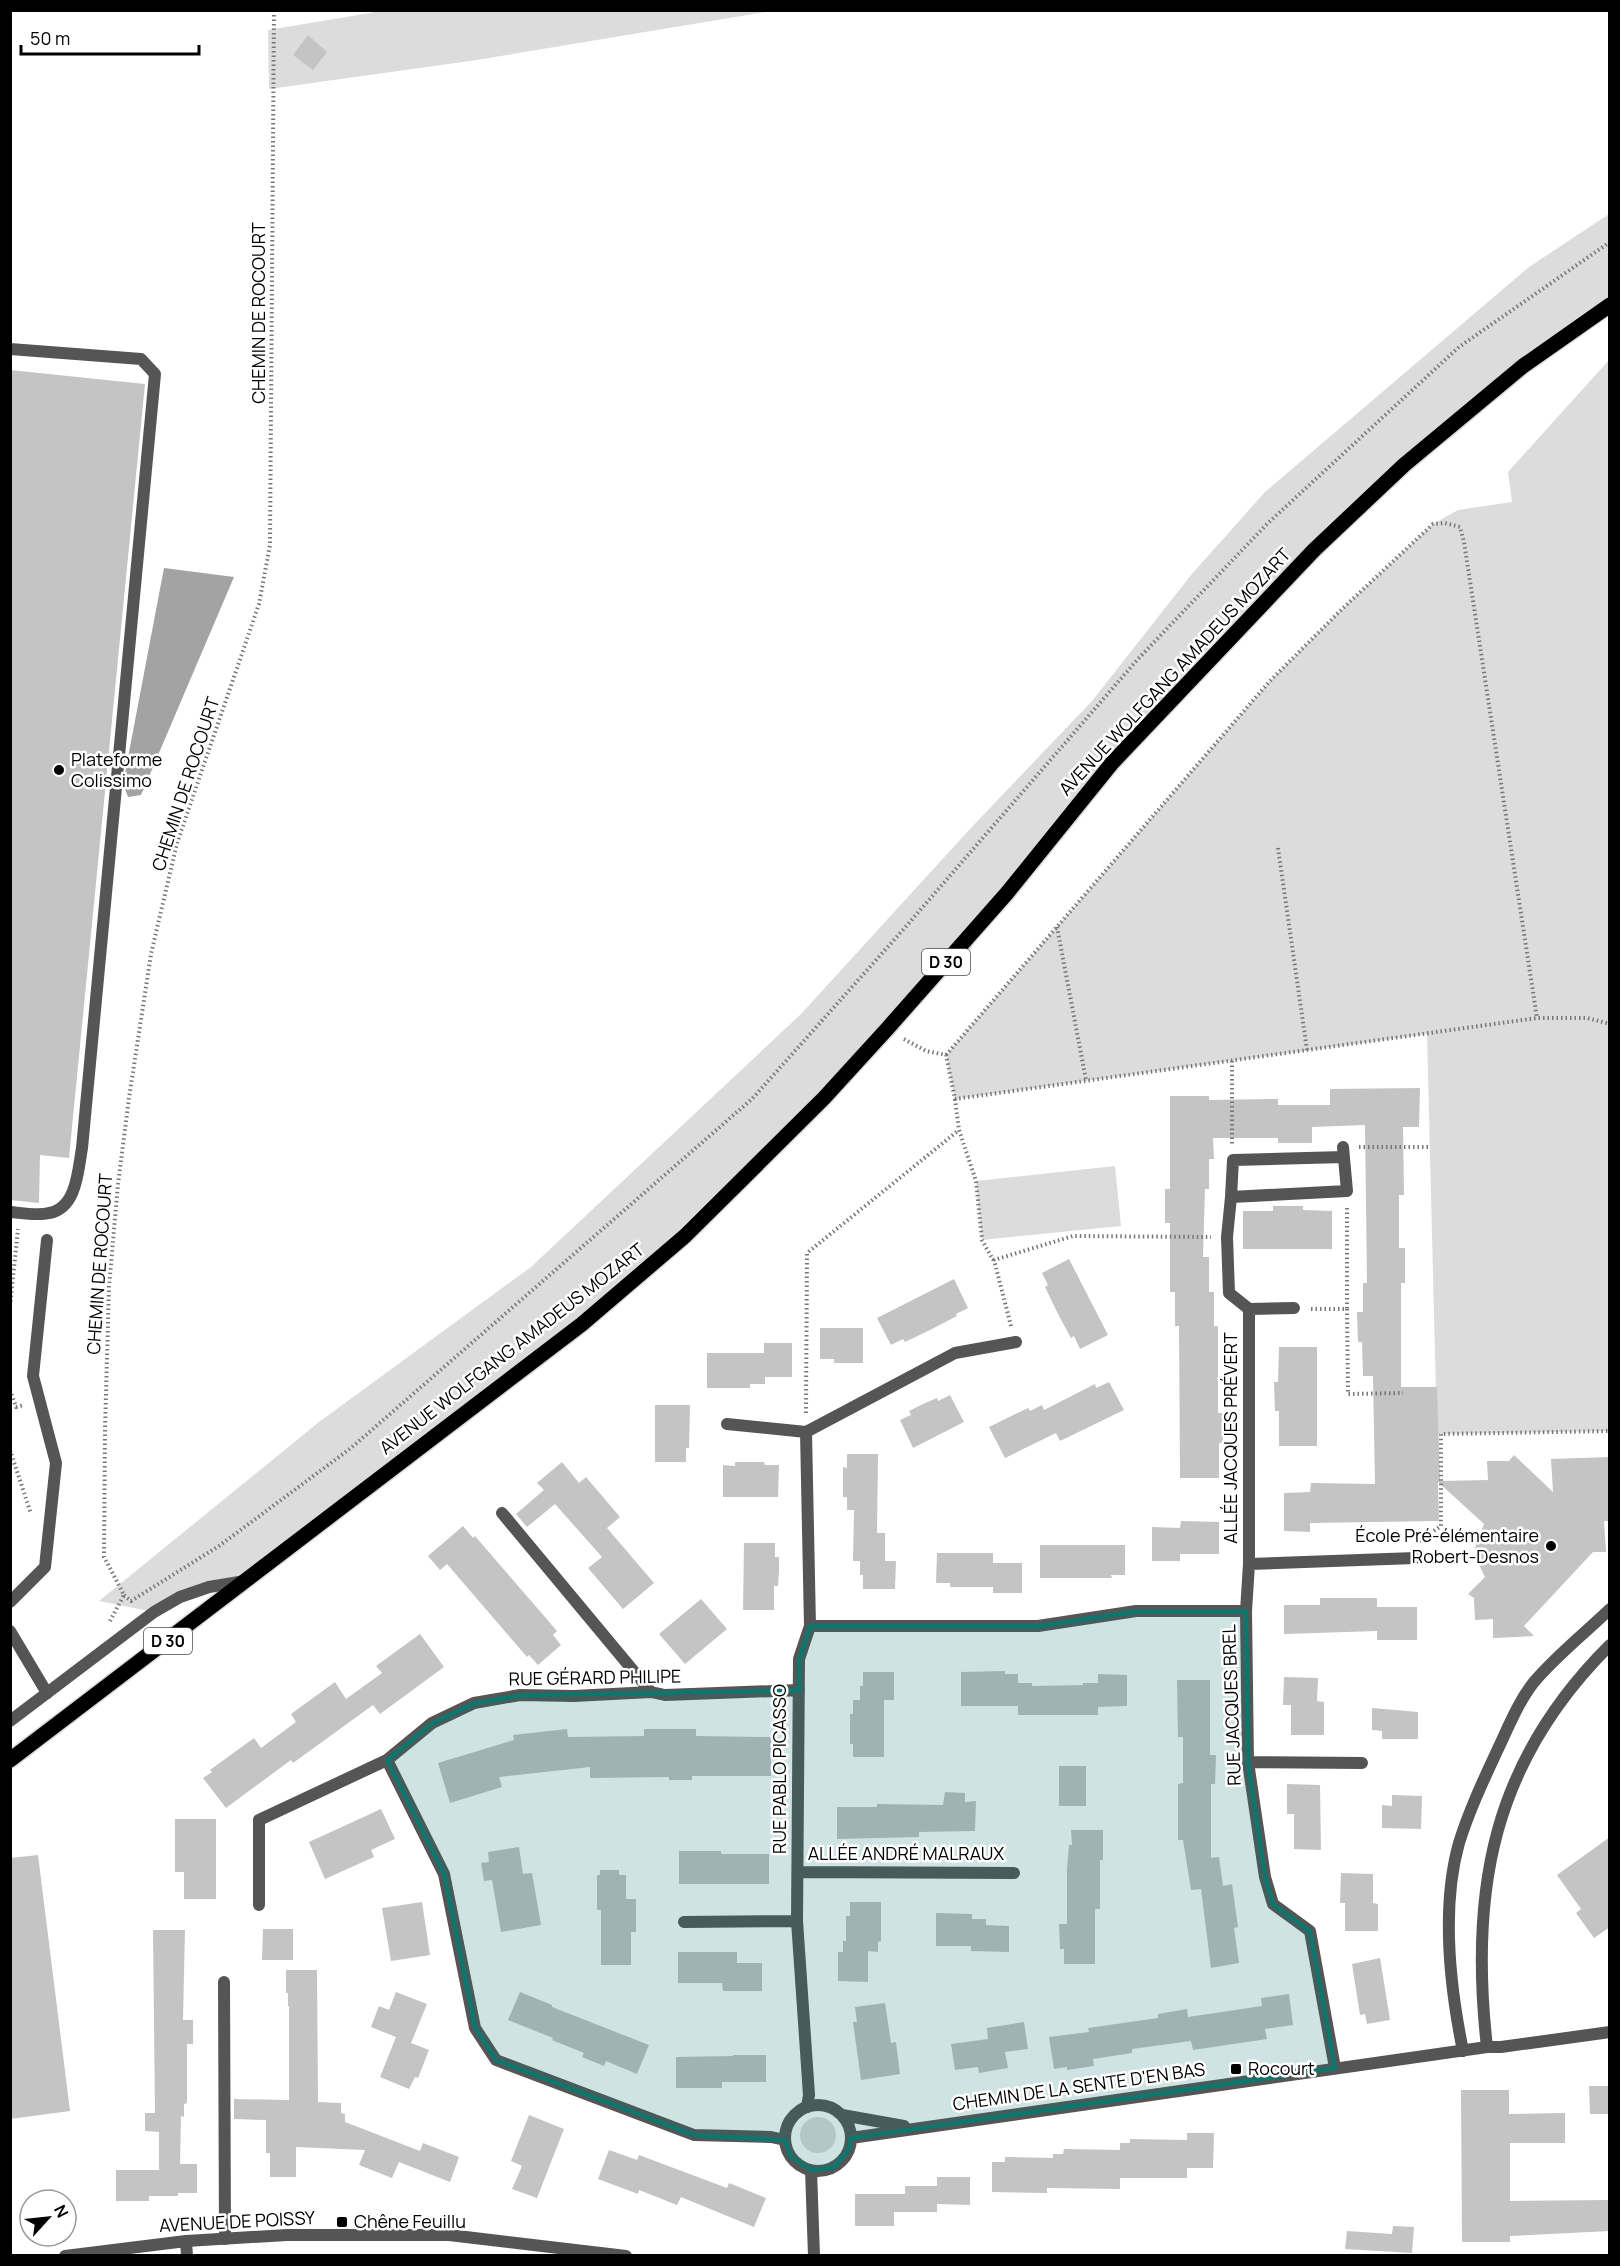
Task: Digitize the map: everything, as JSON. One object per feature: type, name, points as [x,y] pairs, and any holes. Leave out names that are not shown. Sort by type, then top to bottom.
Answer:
[{"type":"main road","name":"AVENUE WOLFGANG AMADEUS MOZART","points":[[10,1760],[582,1324],[684,1236],[824,1098],[1007,892],[1112,763],[1314,550],[1404,465],[1523,366],[1610,305]]},
{"type":"street","points":[[10,349],[141,359],[155,374],[82,1148],[74,1193],[63,1206],[50,1213],[10,1212]]},
{"type":"street","points":[[1231,1197],[1347,1191],[1344,1152],[1233,1160],[1227,1237],[1229,1293],[1249,1309]]},
{"type":"street","points":[[10,1602],[45,1567],[56,1463],[33,1376],[46,1240]]},
{"type":"street","name":"ALLÉE JACQUES PRÉVERT","points":[[1246,1611],[1249,1564],[1249,1309],[1294,1308]]},
{"type":"street","points":[[727,1424],[806,1432],[955,1353],[1016,1342]]},
{"type":"street","name":"RUE PABLO PICASSO","points":[[806,1432],[810,1626],[799,1659],[797,1921],[809,2095],[807,2107]]},
{"type":"street","points":[[502,1513],[651,1692]]},
{"type":"street","points":[[1249,1564],[1415,1558]]},
{"type":"street","points":[[10,1720],[154,1612],[180,1596],[209,1587],[247,1580]]},
{"type":"street","points":[[1463,2051],[1453,2000],[1450,1928],[1451,1884],[1459,1844],[1476,1794],[1514,1716],[1534,1683],[1610,1610]]},
{"type":"street","name":"RUE JACQUES BREL","points":[[810,1626],[1038,1626],[1136,1611],[1246,1611],[1248,1762],[1265,1877],[1273,1904],[1310,1931],[1335,2068]]},
{"type":"street","points":[[10,1631],[47,1693]]},
{"type":"street","points":[[1487,2047],[1481,1997],[1481,1940],[1490,1858],[1503,1811],[1539,1732],[1561,1701],[1610,1645]]},
{"type":"street","name":"RUE GÉRARD PHILIPE","points":[[260,1905],[259,1820],[387,1760],[432,1723],[474,1703],[520,1695],[574,1696],[651,1692],[665,1695],[799,1690]]},
{"type":"street","points":[[387,1760],[444,1874],[475,2028],[496,2060],[694,2135],[771,2137],[785,2140]]},
{"type":"street","points":[[1248,1762],[1362,1763]]},
{"type":"street","name":"ALLÉE ANDRÉ MALRAUX","points":[[798,1872],[1014,1873]]},
{"type":"street","points":[[684,1922],[797,1921]]},
{"type":"street","points":[[224,1983],[225,2239]]},
{"type":"street","name":"CHEMIN DE LA SENTE D'EN BAS","points":[[851,2138],[1335,2068],[1610,2032]]},
{"type":"street","points":[[819,2105],[831,2108],[842,2115],[848,2126],[851,2138],[849,2149],[843,2160],[834,2167],[822,2171],[811,2170],[802,2167],[790,2156],[785,2140],[786,2129],[790,2120],[807,2107],[819,2105]]},
{"type":"street","name":"CHEMIN DE LA SENTE D'EN BAS","points":[[842,2115],[914,2128]]},
{"type":"street","points":[[811,2170],[814,2256]]},
{"type":"street","name":"AVENUE DE POISSY","points":[[65,2256],[186,2241],[287,2235],[449,2235],[626,2256]]},
{"type":"street","points":[[186,2241],[187,2256]]},
{"type":"path","name":"CHEMIN DE ROCOURT","points":[[124,1595],[105,1557],[105,1430],[109,1287],[118,1184],[128,1109],[152,954],[177,843],[259,604],[270,545],[274,10]]},
{"type":"path","points":[[109,1623],[124,1595],[131,1601],[219,1546],[351,1448],[752,1099],[902,931],[1138,659],[1267,524],[1459,347],[1610,242]]},
{"type":"path","points":[[946,1055],[1269,682],[1341,609],[1434,524],[1445,523],[1460,527],[1464,542],[1537,1018]]},
{"type":"path","points":[[1278,848],[1307,1050]]},
{"type":"path","points":[[1057,927],[1086,1080]]},
{"type":"path","points":[[955,1099],[1537,1018],[1587,1018],[1610,1024]]},
{"type":"path","points":[[887,1029],[926,1051],[946,1055]]},
{"type":"path","points":[[946,1055],[959,1130],[976,1180],[982,1240],[994,1260],[1016,1342]]},
{"type":"path","points":[[1232,1061],[1233,1160]]},
{"type":"path","points":[[806,1432],[807,1253],[959,1130]]},
{"type":"path","points":[[1344,1152],[1430,1148]]},
{"type":"path","points":[[1347,1191],[1348,1394],[1403,1393]]},
{"type":"path","points":[[10,1306],[19,1226],[28,1226],[29,1213]]},
{"type":"path","points":[[994,1260],[1073,1236],[1227,1237]]},
{"type":"path","points":[[1294,1308],[1347,1309]]},
{"type":"path","points":[[1415,1558],[1420,1539],[1441,1526],[1441,1434],[1610,1431]]},
{"type":"path","points":[[10,1450],[31,1513],[30,1524]]},
{"type":"highlighted area","points":[[1136,1611],[1246,1611],[1248,1762],[1265,1877],[1273,1904],[1310,1931],[1335,2068],[851,2138],[849,2149],[834,2167],[811,2170],[790,2156],[785,2140],[694,2135],[496,2060],[475,2028],[444,1874],[387,1760],[432,1723],[474,1703],[520,1695],[799,1690],[799,1659],[810,1626],[1038,1626]]},
{"type":"shaded area","points":[[388,10],[771,11],[477,60],[269,89],[268,30]]},
{"type":"shaded area","points":[[1609,214],[1609,308],[1404,465],[1112,763],[824,1098],[685,1236],[247,1580],[154,1612],[99,1601],[319,1422],[531,1267],[801,1014],[969,830],[1092,701],[1191,575],[1265,492],[1529,267]]},
{"type":"shaded area","points":[[1609,360],[1609,1431],[1437,1434],[1427,1034],[955,1099],[946,1055],[1269,682],[1342,609],[1433,524],[1458,510],[1512,502],[1508,472]]},
{"type":"shaded area","points":[[164,568],[234,577],[141,795],[128,797],[123,784]]},
{"type":"shaded area","points":[[1115,1166],[1121,1226],[982,1240],[976,1181]]},
{"type":"shaded area","points":[[818,2117],[831,2122],[836,2135],[831,2148],[818,2153],[805,2148],[800,2135],[805,2122]]},
{"type":"building","points":[[308,35],[327,52],[313,70],[293,55]]},
{"type":"building","name":"Plateforme Colissimo","points":[[10,370],[145,384],[69,1158],[40,1155],[39,1203],[10,1200]]},
{"type":"building","points":[[1420,1088],[1419,1127],[1403,1127],[1404,1195],[1399,1195],[1399,1248],[1405,1248],[1405,1283],[1401,1283],[1401,1387],[1437,1387],[1440,1481],[1488,1480],[1487,1461],[1509,1461],[1514,1455],[1553,1492],[1551,1459],[1610,1457],[1610,1521],[1604,1521],[1606,1552],[1593,1552],[1524,1626],[1534,1636],[1493,1638],[1493,1619],[1475,1620],[1474,1598],[1468,1594],[1485,1577],[1477,1561],[1475,1548],[1484,1524],[1438,1482],[1439,1521],[1310,1523],[1310,1532],[1284,1531],[1284,1493],[1310,1492],[1311,1483],[1375,1484],[1373,1376],[1363,1376],[1362,1342],[1358,1342],[1357,1312],[1363,1312],[1363,1283],[1367,1283],[1365,1125],[1312,1127],[1312,1143],[1278,1143],[1278,1138],[1213,1138],[1214,1159],[1209,1159],[1209,1189],[1205,1189],[1203,1257],[1209,1257],[1209,1292],[1214,1292],[1214,1326],[1218,1326],[1218,1413],[1223,1413],[1223,1443],[1219,1443],[1219,1478],[1180,1478],[1179,1326],[1175,1326],[1175,1292],[1170,1292],[1170,1223],[1165,1223],[1165,1189],[1170,1189],[1170,1096],[1209,1096],[1209,1100],[1278,1099],[1278,1105],[1330,1105],[1330,1089]]},
{"type":"building","points":[[1273,1206],[1303,1206],[1303,1210],[1332,1211],[1332,1249],[1243,1249],[1243,1211],[1273,1211]]},
{"type":"building","points":[[1069,1259],[1108,1335],[1080,1349],[1074,1336],[1071,1338],[1058,1314],[1045,1287],[1048,1285],[1042,1273]]},
{"type":"building","points":[[954,1279],[968,1308],[930,1330],[905,1342],[903,1339],[891,1345],[877,1318]]},
{"type":"building","points":[[820,1328],[863,1328],[863,1363],[834,1363],[834,1359],[820,1359]]},
{"type":"building","points":[[764,1343],[792,1343],[792,1377],[765,1377],[765,1384],[750,1384],[750,1388],[707,1388],[707,1353],[764,1353]]},
{"type":"building","points":[[1279,1347],[1317,1347],[1317,1446],[1279,1446],[1279,1411],[1275,1411],[1274,1382],[1278,1382]]},
{"type":"building","points":[[1109,1382],[1124,1410],[1060,1441],[1056,1433],[1005,1458],[989,1427],[1028,1408],[1030,1411],[1042,1405],[1044,1410],[1095,1384],[1096,1388]]},
{"type":"building","points":[[950,1395],[964,1422],[913,1448],[900,1420],[911,1415],[909,1411],[923,1404],[937,1398],[938,1401]]},
{"type":"building","points":[[655,1405],[690,1405],[689,1448],[686,1448],[686,1462],[655,1462]]},
{"type":"building","points":[[847,1454],[878,1454],[877,1533],[885,1533],[885,1561],[896,1561],[895,1589],[863,1589],[860,1561],[853,1561],[854,1510],[847,1510],[847,1497],[843,1497],[843,1467],[847,1468]]},
{"type":"building","points":[[562,1462],[579,1483],[586,1477],[620,1517],[607,1528],[654,1583],[623,1609],[588,1568],[602,1557],[555,1504],[527,1527],[516,1514],[544,1490],[537,1483]]},
{"type":"building","points":[[735,1462],[764,1462],[765,1465],[779,1465],[778,1497],[723,1497],[723,1465],[735,1466]]},
{"type":"building","points":[[1181,1521],[1219,1522],[1219,1554],[1180,1554],[1180,1561],[1152,1561],[1152,1527],[1180,1528]]},
{"type":"building","points":[[463,1526],[473,1538],[475,1536],[557,1631],[553,1635],[561,1645],[538,1665],[529,1655],[527,1657],[447,1564],[440,1570],[428,1556]]},
{"type":"building","points":[[744,1543],[775,1543],[775,1557],[779,1557],[779,1571],[778,1586],[774,1586],[774,1610],[743,1610]]},
{"type":"building","points":[[1040,1545],[1125,1545],[1125,1575],[1111,1575],[1112,1578],[1040,1578]]},
{"type":"building","points":[[937,1553],[993,1553],[993,1563],[1022,1563],[1022,1593],[993,1593],[993,1587],[950,1587],[950,1583],[936,1583]]},
{"type":"building","points":[[1320,1598],[1377,1598],[1377,1607],[1417,1607],[1417,1640],[1377,1640],[1377,1631],[1284,1634],[1284,1605],[1320,1605]]},
{"type":"building","points":[[701,1599],[727,1629],[685,1664],[659,1634]]},
{"type":"building","points":[[420,1634],[444,1667],[380,1714],[373,1705],[293,1763],[291,1760],[226,1808],[203,1778],[212,1772],[210,1770],[254,1738],[261,1748],[296,1722],[291,1714],[335,1682],[346,1699],[382,1673],[376,1666]]},
{"type":"building","points":[[1005,1671],[1005,1674],[1018,1674],[1018,1683],[1032,1683],[1032,1686],[1083,1685],[1083,1683],[1098,1683],[1098,1674],[1127,1675],[1127,1706],[1098,1707],[1098,1715],[1018,1715],[1018,1706],[961,1706],[961,1672]]},
{"type":"building","points":[[863,1672],[894,1672],[894,1700],[884,1700],[884,1757],[853,1757],[853,1744],[850,1744],[850,1714],[853,1714],[853,1700],[860,1700]]},
{"type":"building","points":[[1284,1677],[1318,1678],[1317,1701],[1324,1702],[1324,1735],[1291,1735],[1291,1705],[1283,1705]]},
{"type":"building","points":[[1177,1680],[1210,1680],[1210,1755],[1216,1755],[1215,1784],[1211,1784],[1211,1858],[1219,1857],[1223,1886],[1232,1884],[1238,1927],[1234,1928],[1239,1963],[1211,1968],[1201,1889],[1191,1890],[1183,1840],[1178,1840],[1178,1784],[1183,1783],[1183,1737],[1178,1737]]},
{"type":"building","points":[[1372,1708],[1418,1712],[1418,1739],[1382,1739],[1382,1731],[1372,1730]]},
{"type":"building","points":[[567,1729],[568,1737],[644,1736],[644,1729],[696,1729],[696,1736],[771,1737],[771,1776],[692,1776],[692,1780],[669,1780],[669,1777],[590,1778],[590,1767],[499,1777],[502,1787],[450,1803],[438,1763],[514,1740],[513,1735]]},
{"type":"building","points":[[1059,1766],[1086,1766],[1086,1806],[1059,1806]]},
{"type":"building","points":[[1287,1784],[1320,1785],[1321,1850],[1294,1849],[1294,1814],[1287,1814]]},
{"type":"building","points":[[945,1792],[965,1793],[965,1802],[976,1801],[975,1831],[919,1832],[919,1837],[837,1839],[837,1807],[877,1807],[877,1804],[943,1805]]},
{"type":"building","points":[[1392,1795],[1422,1796],[1421,1829],[1382,1828],[1382,1805],[1392,1806]]},
{"type":"building","points":[[381,1809],[395,1839],[371,1850],[374,1857],[325,1879],[309,1842]]},
{"type":"building","points":[[175,1819],[216,1819],[216,1899],[184,1899],[184,1872],[175,1872]]},
{"type":"building","points":[[1071,1830],[1103,1830],[1103,1860],[1100,1860],[1100,1909],[1095,1909],[1095,1964],[1064,1964],[1064,1949],[1060,1949],[1059,1924],[1067,1924],[1067,1869],[1069,1845],[1072,1845]]},
{"type":"building","points":[[1610,1837],[1610,1927],[1594,1938],[1576,1913],[1581,1909],[1557,1875]]},
{"type":"building","points":[[519,1847],[523,1874],[532,1873],[541,1925],[501,1932],[492,1880],[484,1881],[481,1863],[489,1862],[488,1852]]},
{"type":"building","points":[[679,1851],[769,1854],[769,1884],[679,1884]]},
{"type":"building","points":[[38,1855],[70,2111],[10,2119],[10,1858]]},
{"type":"building","points":[[600,1870],[619,1870],[619,1875],[626,1875],[626,1899],[636,1899],[636,1932],[631,1932],[631,1965],[601,1965],[601,1910],[597,1910],[597,1875],[600,1875]]},
{"type":"building","points":[[1341,1873],[1373,1874],[1373,1903],[1378,1904],[1378,1931],[1345,1931],[1345,1903],[1340,1903]]},
{"type":"building","points":[[422,1902],[430,1955],[391,1961],[382,1908]]},
{"type":"building","points":[[850,1902],[881,1902],[881,1941],[878,1942],[878,1952],[868,1951],[868,1982],[838,1981],[838,1952],[843,1952],[843,1941],[846,1941],[846,1916],[850,1916]]},
{"type":"building","points":[[936,1913],[972,1914],[972,1919],[986,1919],[986,1925],[1009,1926],[1009,1952],[971,1951],[971,1946],[936,1946]]},
{"type":"building","points":[[263,1929],[293,1929],[293,1960],[262,1960]]},
{"type":"building","points":[[153,1930],[185,1930],[183,2020],[193,2020],[193,2044],[187,2044],[187,2103],[184,2104],[184,2117],[181,2116],[180,2164],[197,2164],[197,2193],[178,2193],[178,2196],[149,2196],[149,2201],[116,2201],[116,2170],[159,2170],[159,2132],[145,2131],[145,2113],[155,2113]]},
{"type":"building","points":[[678,1952],[737,1952],[737,1963],[762,1963],[762,1991],[723,1991],[722,1983],[678,1983]]},
{"type":"building","points":[[1380,1958],[1390,2020],[1367,2024],[1365,2014],[1360,2015],[1352,1964]]},
{"type":"building","points":[[286,1970],[317,1970],[318,2102],[341,2103],[341,2113],[345,2114],[345,2122],[420,2151],[423,2143],[459,2157],[450,2182],[399,2162],[392,2178],[359,2165],[365,2150],[296,2147],[296,2177],[270,2177],[270,2153],[266,2153],[266,2120],[234,2119],[234,2099],[289,2100],[289,2006],[288,1993],[286,1993]]},
{"type":"building","points":[[396,1992],[427,2004],[411,2043],[429,2050],[418,2078],[415,2077],[409,2089],[380,2077],[396,2037],[371,2027],[379,2006],[389,2010]]},
{"type":"building","points":[[520,1992],[649,2045],[637,2074],[606,2061],[604,2066],[582,2057],[584,2053],[508,2020]]},
{"type":"building","points":[[1289,1994],[1293,2025],[1265,2029],[1267,2039],[1193,2050],[1191,2041],[1132,2049],[1132,2053],[1093,2059],[1094,2066],[1067,2070],[1067,2067],[1054,2069],[1049,2037],[1089,2032],[1088,2028],[1158,2018],[1158,2014],[1187,2009],[1188,2017],[1262,2006],[1261,1998]]},
{"type":"building","points":[[885,2003],[891,2043],[896,2042],[900,2074],[861,2080],[853,2022],[857,2022],[855,2007]]},
{"type":"building","points":[[1024,2022],[1028,2049],[1005,2052],[1008,2068],[979,2073],[978,2067],[955,2070],[951,2044],[988,2039],[987,2028]]},
{"type":"building","points":[[766,2055],[766,2082],[722,2082],[722,2088],[676,2088],[676,2057]]},
{"type":"building","points":[[1589,2086],[1610,2086],[1610,2114],[1590,2114]]},
{"type":"building","points":[[1461,2090],[1509,2090],[1509,2114],[1565,2113],[1565,2143],[1510,2143],[1510,2201],[1610,2200],[1610,2231],[1510,2236],[1510,2242],[1462,2242]]},
{"type":"building","points":[[529,2115],[564,2129],[537,2198],[512,2189],[522,2166],[511,2161]]},
{"type":"building","points":[[1187,2133],[1214,2133],[1213,2168],[1187,2168],[1187,2178],[1120,2178],[1120,2189],[1047,2188],[1047,2193],[992,2192],[992,2162],[1005,2162],[1005,2157],[1053,2158],[1053,2154],[1063,2154],[1064,2149],[1120,2150],[1120,2143],[1130,2143],[1130,2139],[1187,2140]]},
{"type":"building","points":[[609,2150],[637,2160],[639,2155],[727,2188],[729,2183],[766,2198],[754,2227],[681,2197],[677,2205],[639,2190],[638,2194],[598,2179]]},
{"type":"building","points":[[937,2177],[970,2177],[970,2205],[937,2204],[937,2212],[894,2212],[894,2226],[855,2226],[855,2194],[905,2194],[905,2186],[937,2186]]},
{"type":"building","points":[[1393,2226],[1414,2227],[1412,2253],[1345,2249],[1347,2231],[1392,2234]]},
{"type":"place","name":"Plateforme Colissimo","points":[[59,770]]},
{"type":"place","name":"École Pré-élémentaire Robert-Desnos","points":[[1551,1546]]},
{"type":"place","name":"Rocourt","points":[[1236,2069]]},
{"type":"place","name":"Chêne Feuillu","points":[[342,2222]]}]
